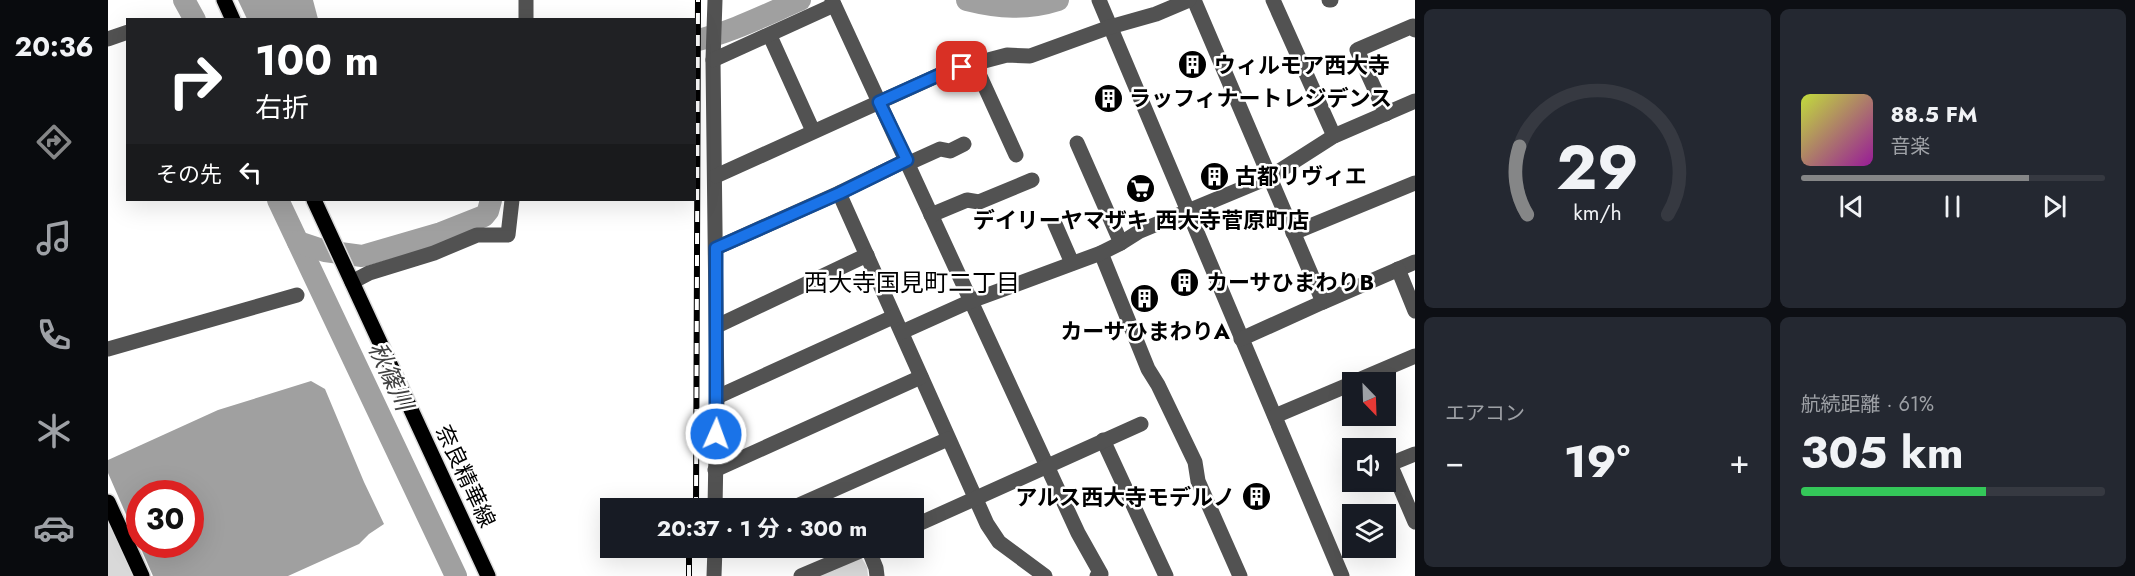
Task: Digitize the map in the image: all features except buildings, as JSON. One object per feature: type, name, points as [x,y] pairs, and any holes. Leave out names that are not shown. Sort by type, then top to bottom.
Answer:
[{"type":"main road","points":[[224,0],[232,18]]},
{"type":"main road","name":"奈良精華線","points":[[314,201],[488,576]]},
{"type":"main road","points":[[108,502],[141,576]]},
{"type":"street","points":[[526,0],[526,18]]},
{"type":"street","points":[[714,0],[717,326],[715,498]]},
{"type":"street","points":[[716,176],[950,70],[1007,55],[1030,56],[1191,0],[1323,302]]},
{"type":"street","points":[[1274,0],[1334,136]]},
{"type":"street","points":[[1099,1],[1342,576]]},
{"type":"street","points":[[714,46],[770,36],[833,2],[1047,466],[1101,574],[1097,576]]},
{"type":"street","points":[[1386,114],[1357,50],[1413,26],[1415,30]]},
{"type":"street","points":[[108,39],[126,33]]},
{"type":"street","points":[[770,36],[813,131]]},
{"type":"street","points":[[974,63],[1016,155]]},
{"type":"street","points":[[902,332],[971,301],[1101,253],[1140,231],[1269,177],[1334,136],[1415,101]]},
{"type":"street","points":[[1077,143],[1121,243]]},
{"type":"street","points":[[716,248],[908,162],[940,149],[950,151],[964,144]]},
{"type":"street","points":[[931,215],[967,200],[980,202],[1032,180]]},
{"type":"street","points":[[1293,233],[1415,183]]},
{"type":"street","points":[[840,193],[987,524],[999,542],[1045,576]]},
{"type":"street","points":[[350,277],[434,253],[477,235],[508,235],[512,201]]},
{"type":"street","points":[[1055,224],[1072,263]]},
{"type":"street","points":[[1101,253],[1148,369],[1195,462],[1198,481],[1240,576]]},
{"type":"street","points":[[717,326],[867,255]]},
{"type":"street","points":[[1241,339],[1415,262]]},
{"type":"street","points":[[1398,269],[1415,311]]},
{"type":"street","points":[[108,349],[297,295]]},
{"type":"street","points":[[717,397],[893,316]]},
{"type":"street","points":[[1378,372],[1415,356]]},
{"type":"street","points":[[715,470],[921,377]]},
{"type":"street","points":[[1275,416],[1342,388]]},
{"type":"street","points":[[924,521],[1140,424]]},
{"type":"street","points":[[814,498],[948,438]]},
{"type":"street","points":[[1103,440],[1166,576]]},
{"type":"street","points":[[1415,454],[1390,464],[1415,522]]},
{"type":"street","points":[[714,576],[715,558]]},
{"type":"street","points":[[801,576],[844,558]]},
{"type":"street","points":[[872,558],[877,576]]},
{"type":"shaded area","points":[[238,0],[313,0],[318,18],[247,18]]},
{"type":"shaded area","points":[[311,381],[325,389],[384,524],[359,544],[288,576],[153,576],[145,558],[204,558],[204,480],[126,480],[126,514],[108,473],[108,460],[218,410]]},
{"type":"shaded area","points":[[108,517],[129,568],[133,576],[108,576]]},
{"type":"shaded area","points":[[862,558],[867,567],[868,576],[817,576]]},
{"type":"waterway","name":"秋篠川","points":[[184,0],[194,18]]},
{"type":"waterway","points":[[696,40],[735,28],[800,0]]},
{"type":"waterway","points":[[967,0],[1013,7],[1058,0]]},
{"type":"waterway","name":"秋篠川","points":[[278,201],[456,576]]},
{"type":"waterway","points":[[298,242],[325,251],[362,256],[441,233],[484,216],[491,201]]},
{"type":"railway","points":[[696,498],[698,0]]},
{"type":"railway","points":[[689,558],[689,576]]},
{"type":"place","name":"ウィルモア西大寺","points":[[1193,65]]},
{"type":"place","name":"ラッフィナートレジデンス","points":[[1108,98]]},
{"type":"place","name":"古都リヴィエ","points":[[1214,176]]},
{"type":"place","name":"デイリーヤマザキ 西大寺菅原町店","points":[[1141,188]]},
{"type":"place","name":"カーサひまわりB","points":[[1185,282]]},
{"type":"place","name":"カーサひまわりA","points":[[1145,299]]},
{"type":"place","name":"アルス西大寺モデルノ","points":[[1256,497]]},
{"type":"district","name":"西大寺国見町二丁目","points":[[912,282]]},
{"type":"route","points":[[716,434],[716,248],[840,193],[907,160],[879,102],[950,70],[962,67]]}]
